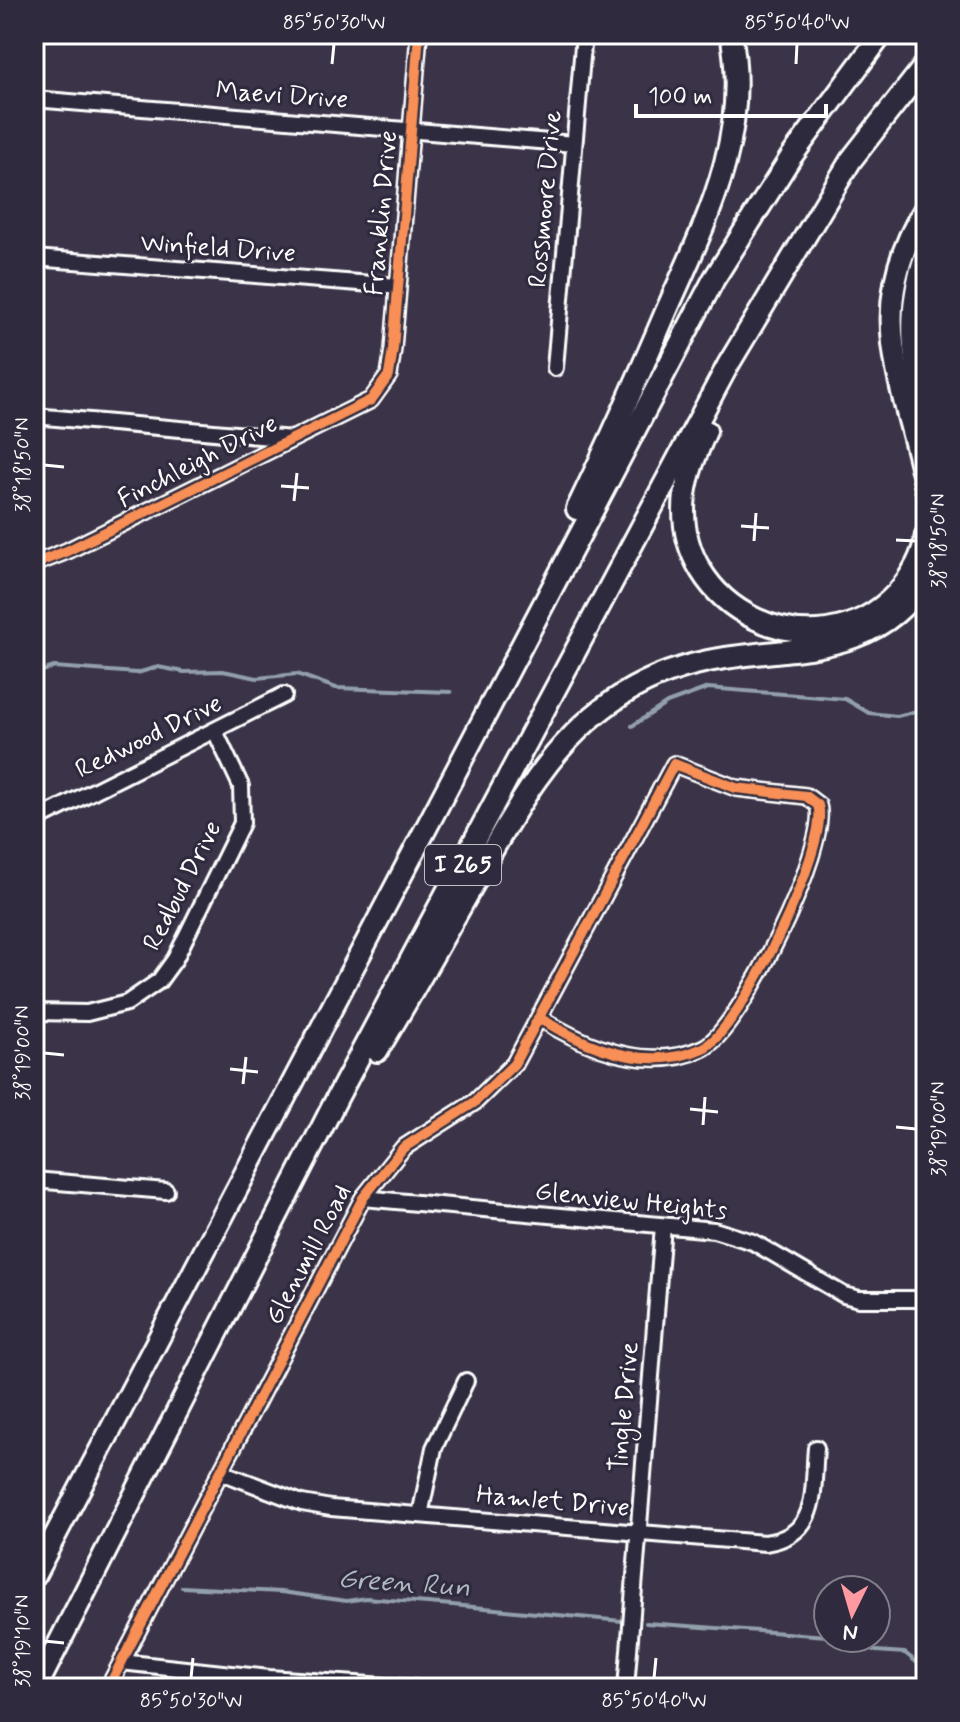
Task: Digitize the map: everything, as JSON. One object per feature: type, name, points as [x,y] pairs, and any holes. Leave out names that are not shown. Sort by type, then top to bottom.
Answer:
[{"type":"highway","points":[[504,678],[723,178],[736,115],[737,85],[731,34]]},
{"type":"highway","name":"I 265","points":[[34,1576],[714,279],[791,157],[882,34]]},
{"type":"highway","name":"I 265","points":[[36,1688],[289,1194],[728,365],[851,160],[926,64]]},
{"type":"highway","points":[[926,207],[901,261],[894,286],[891,339],[899,391],[926,488]]},
{"type":"highway","points":[[926,255],[913,307],[912,334],[926,415]]},
{"type":"highway","points":[[769,293],[690,471],[685,498],[686,526],[704,575],[721,596],[754,618],[791,632],[817,632],[843,627],[887,603],[917,564],[926,535]]},
{"type":"highway","points":[[289,1194],[399,1016],[519,804],[562,744],[615,699],[677,669],[858,637],[901,610],[926,578]]},
{"type":"street","name":"Franklin Drive","points":[[378,393],[389,375],[419,34]]},
{"type":"street","name":"Rossmoore Drive","points":[[555,368],[584,34]]},
{"type":"street","name":"Maevi Drive","points":[[34,99],[574,144]]},
{"type":"street","name":"Winfield Drive","points":[[34,258],[398,286]]},
{"type":"street","name":"Finchleigh Drive","points":[[34,564],[67,551],[378,393]]},
{"type":"street","points":[[34,416],[292,439]]},
{"type":"street","name":"Redwood Drive","points":[[34,821],[284,695]]},
{"type":"street","name":"Redbud Drive","points":[[34,1012],[87,1013],[127,1003],[159,981],[175,959],[242,823],[241,786],[215,731]]},
{"type":"street","name":"Glenmill Road","points":[[108,1688],[363,1198],[403,1148],[475,1102],[503,1078],[525,1050],[541,1019],[674,764],[714,782],[806,796],[818,805],[821,823],[817,846],[803,886],[730,1023],[714,1043],[701,1049],[658,1058],[626,1055],[597,1048],[541,1019]]},
{"type":"street","points":[[34,1180],[166,1191]]},
{"type":"street","name":"Glenview Heights","points":[[363,1198],[714,1230],[753,1242],[830,1289],[859,1299],[926,1299]]},
{"type":"street","name":"Tingle Drive","points":[[626,1688],[663,1226]]},
{"type":"street","points":[[420,1515],[434,1448],[466,1381]]},
{"type":"street","name":"Hamlet Drive","points":[[221,1472],[302,1503],[765,1543],[787,1538],[807,1516],[816,1448]]},
{"type":"street","points":[[121,1662],[269,1678],[414,1688]]},
{"type":"waterway","points":[[34,674],[54,667],[137,673],[158,667],[184,672],[223,671],[257,678],[297,674],[336,688],[451,692]]},
{"type":"waterway","points":[[632,726],[667,703],[708,688],[845,699],[869,713],[897,716],[926,709]]},
{"type":"waterway","name":"Green Run","points":[[182,1587],[281,1592],[347,1601],[366,1598],[622,1621]]},
{"type":"waterway","name":"Green Run","points":[[646,1623],[812,1635]]},
{"type":"waterway","name":"Green Run","points":[[892,1652],[905,1653],[926,1670]]},
{"type":"cycle path","points":[[34,564],[67,551],[371,400],[389,375],[393,349],[419,34]]},
{"type":"cycle path","points":[[108,1688],[363,1198],[403,1148],[475,1102],[514,1064],[674,764],[736,788],[806,796],[818,805],[818,826],[811,857],[779,935],[738,1009],[719,1035],[703,1048],[662,1058],[619,1054],[599,1048],[541,1019]]}]
